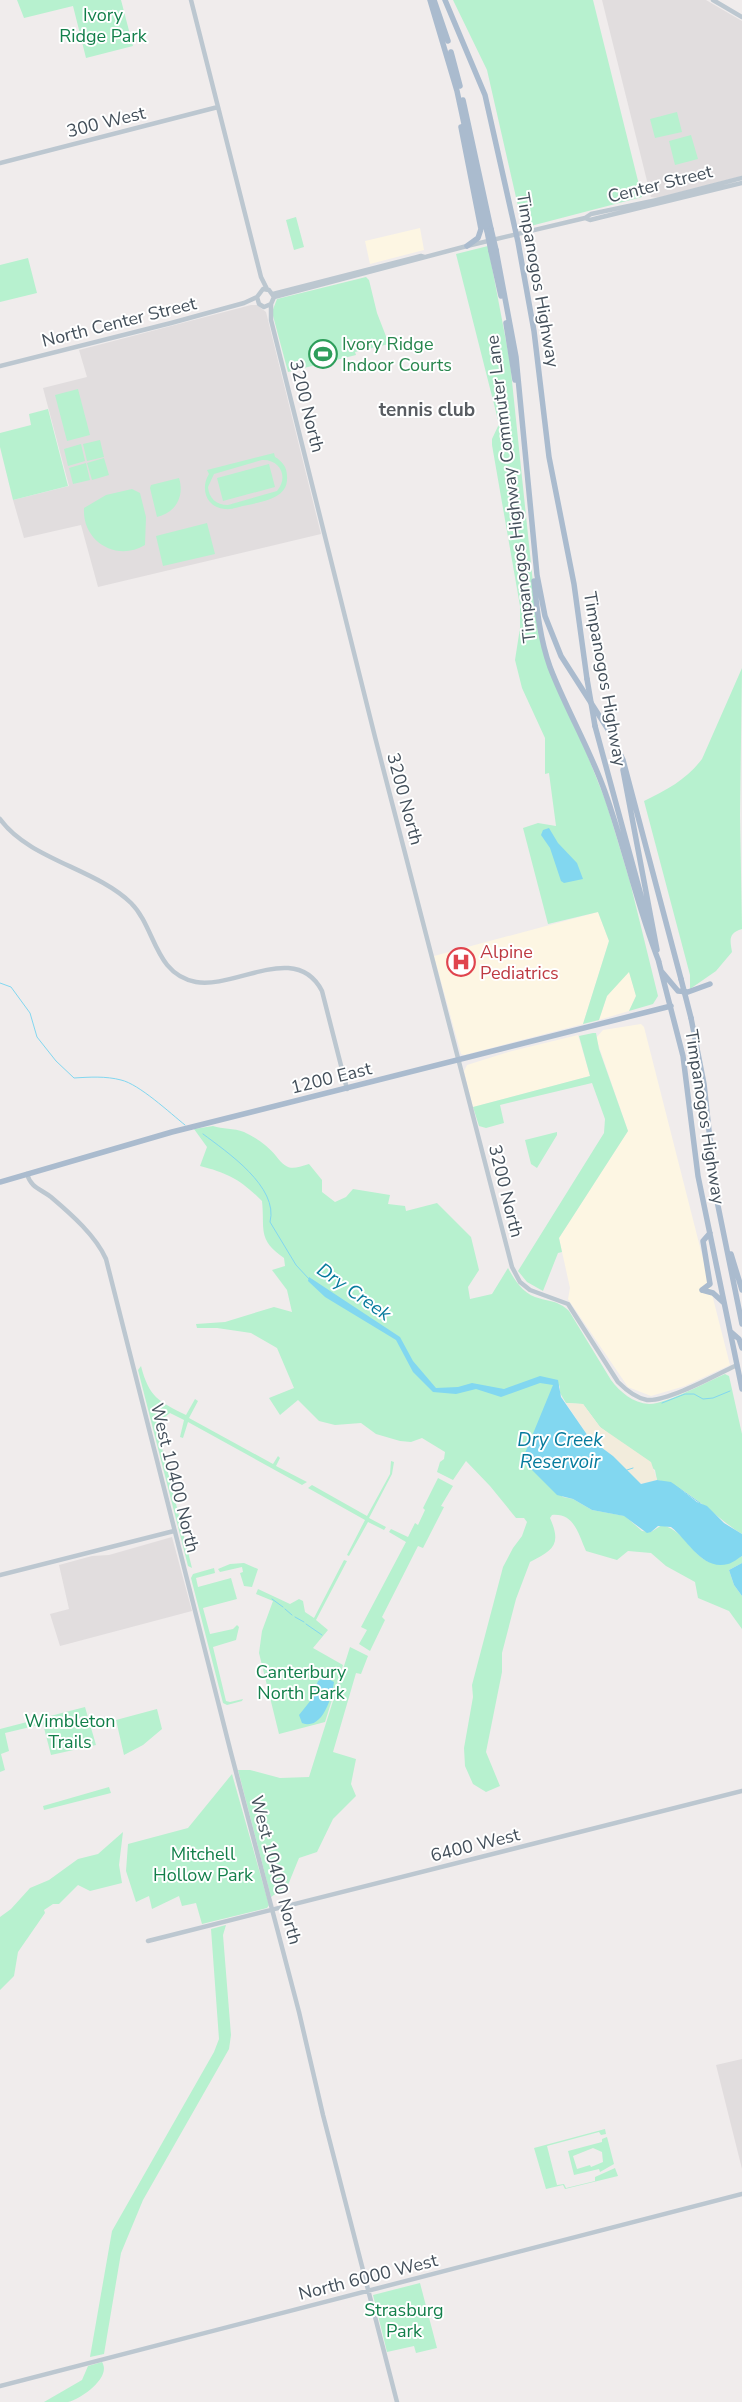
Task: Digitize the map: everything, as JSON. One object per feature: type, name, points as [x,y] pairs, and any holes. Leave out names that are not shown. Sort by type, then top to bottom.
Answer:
[{"type":"main road","name":"Timpanogos Highway Commuter Lane","points":[[430,0],[457,91],[489,230]]},
{"type":"main road","name":"Timpanogos Highway Commuter Lane","points":[[434,0],[457,74],[489,230],[512,357],[536,602],[543,641],[550,666],[584,739],[605,792],[643,921],[659,962]]},
{"type":"main road","name":"Timpanogos Highway","points":[[445,0],[486,95],[516,234],[534,331],[549,457],[574,584],[594,726],[683,1056],[697,1171],[724,1304],[740,1364],[742,1389]]},
{"type":"main road","points":[[440,30],[456,97],[480,227],[478,238],[469,246]]},
{"type":"main road","name":"Timpanogos Highway Commuter Lane","points":[[493,251],[516,356],[542,602],[554,641],[616,743],[627,772],[691,1018],[704,1084],[712,1172],[720,1221],[742,1324]]},
{"type":"main road","points":[[602,720],[622,767],[659,962]]},
{"type":"main road","points":[[661,971],[678,991],[688,992],[710,984]]},
{"type":"main road","name":"1200 East","points":[[0,1182],[172,1132],[458,1062],[671,1006]]},
{"type":"main road","points":[[720,1221],[742,1290]]},
{"type":"main road","points":[[710,1233],[703,1241],[710,1284],[702,1290],[713,1293],[724,1304]]},
{"type":"main road","points":[[731,1332],[739,1339],[742,1348]]},
{"type":"street","points":[[191,0],[261,277],[267,289],[274,296]]},
{"type":"street","points":[[713,0],[742,16]]},
{"type":"street","name":"300 West","points":[[0,163],[218,107]]},
{"type":"street","name":"Center Street","points":[[585,218],[591,214],[657,200],[742,178]]},
{"type":"street","name":"Center Street","points":[[469,246],[585,218],[602,217],[742,183]]},
{"type":"street","points":[[274,296],[420,256],[424,257],[469,246]]},
{"type":"street","points":[[244,303],[257,297],[260,291],[261,277]]},
{"type":"street","points":[[260,291],[267,289]]},
{"type":"street","points":[[271,320],[271,304],[274,296]]},
{"type":"street","points":[[257,297],[259,304]]},
{"type":"street","points":[[244,303],[259,304],[264,307],[271,320]]},
{"type":"street","name":"North Center Street","points":[[0,366],[244,303]]},
{"type":"street","points":[[264,307],[271,304]]},
{"type":"street","name":"3200 North","points":[[271,320],[458,1062],[514,1273],[520,1282],[530,1290],[560,1299],[568,1304],[618,1382],[628,1391],[648,1400],[659,1399],[740,1364]]},
{"type":"street","points":[[0,819],[18,837],[129,901],[144,919],[163,962],[184,978],[206,983],[226,981],[280,967],[306,972],[322,991],[347,1089]]},
{"type":"street","name":"West 10400 North","points":[[27,1174],[35,1188],[51,1197],[102,1252],[299,2012],[397,2402]]},
{"type":"street","points":[[0,1575],[174,1531]]},
{"type":"street","name":"6400 West","points":[[148,1941],[742,1791]]},
{"type":"street","name":"North 6000 West","points":[[0,2386],[742,2194]]},
{"type":"shaded area","points":[[602,0],[706,0],[742,21],[742,176],[657,198],[651,197]]},
{"type":"shaded area","points":[[420,228],[424,250],[370,264],[365,241]]},
{"type":"shaded area","points":[[257,305],[266,312],[321,534],[98,587],[81,525],[24,538],[13,500],[69,486],[43,388],[87,377],[79,350]]},
{"type":"shaded area","points":[[598,912],[609,941],[583,1024],[464,1055],[461,1054],[434,956]]},
{"type":"shaded area","points":[[629,971],[636,996],[629,1011],[599,1020],[607,996]]},
{"type":"shaded area","points":[[641,1024],[644,1027],[730,1365],[685,1386],[651,1396],[628,1387],[568,1299],[570,1288],[559,1238],[628,1131],[596,1038],[603,1030]]},
{"type":"shaded area","points":[[578,1035],[590,1076],[473,1107],[464,1071],[467,1065],[512,1051]]},
{"type":"shaded area","points":[[172,1537],[192,1611],[60,1646],[50,1614],[69,1609],[59,1565],[92,1556],[109,1555]]},
{"type":"shaded area","points":[[742,2059],[742,2169],[716,2065]]},
{"type":"green space","name":"Ivory Ridge Park","points":[[17,0],[121,0],[133,46],[86,58],[73,6],[24,18]]},
{"type":"green space","points":[[453,0],[593,0],[642,197],[523,228],[487,70]]},
{"type":"green space","points":[[677,112],[682,132],[655,138],[650,119]]},
{"type":"green space","points":[[691,135],[698,159],[675,165],[669,141]]},
{"type":"green space","points":[[296,217],[304,247],[294,250],[286,220]]},
{"type":"green space","points":[[488,246],[510,362],[538,631],[606,802],[630,882],[658,996],[653,1004],[629,1011],[636,996],[629,972],[607,996],[599,1020],[583,1024],[609,941],[598,912],[548,924],[523,828],[538,823],[556,826],[549,773],[545,774],[545,738],[522,688],[515,660],[520,628],[520,606],[492,445],[492,439],[499,424],[456,254]]},
{"type":"green space","points":[[28,258],[37,293],[0,302],[0,265]]},
{"type":"green space","points":[[366,277],[369,280],[377,313],[389,344],[355,352],[356,355],[288,372],[272,312],[277,299]]},
{"type":"green space","points":[[78,389],[90,435],[67,441],[55,395]]},
{"type":"green space","points":[[48,409],[68,486],[13,500],[0,447],[0,433],[31,425],[29,414]]},
{"type":"green space","points":[[100,440],[104,457],[87,461],[83,444]]},
{"type":"green space","points":[[81,444],[85,461],[68,466],[64,449]]},
{"type":"green space","points":[[274,453],[275,457],[285,467],[287,483],[280,494],[268,500],[233,508],[218,508],[209,501],[205,491],[206,479],[209,474],[207,470]],"holes":[[[262,460],[274,462],[281,470],[281,486],[277,491],[228,505],[220,504],[212,498],[208,487],[214,474]]]},
{"type":"green space","points":[[104,458],[109,475],[92,480],[87,463]]},
{"type":"green space","points":[[86,463],[90,480],[73,484],[69,468]]},
{"type":"green space","points":[[269,464],[275,487],[223,501],[217,478]]},
{"type":"green space","points":[[179,478],[181,492],[177,503],[169,512],[157,517],[150,488],[151,485]]},
{"type":"green space","points":[[132,489],[140,493],[146,517],[145,545],[134,550],[123,551],[103,546],[89,531],[85,520],[84,508],[106,495]]},
{"type":"green space","points":[[207,523],[215,554],[163,566],[156,536]]},
{"type":"green space","points":[[742,668],[740,815],[742,929],[732,935],[732,952],[716,971],[690,989],[690,975],[644,801],[676,783],[702,759]]},
{"type":"green space","points":[[596,1033],[599,1049],[628,1131],[559,1238],[562,1252],[558,1253],[543,1291],[527,1282],[518,1271],[604,1133],[605,1119],[592,1083],[500,1105],[504,1123],[486,1128],[479,1126],[473,1107],[590,1076],[579,1036]]},
{"type":"green space","points":[[213,1126],[248,1134],[265,1145],[283,1164],[290,1168],[309,1164],[322,1180],[322,1192],[335,1202],[346,1197],[353,1189],[390,1195],[388,1204],[405,1206],[406,1211],[437,1203],[471,1237],[479,1270],[468,1287],[470,1299],[492,1294],[508,1268],[522,1289],[530,1295],[557,1303],[569,1311],[611,1380],[618,1389],[638,1402],[649,1404],[665,1401],[725,1374],[729,1376],[742,1434],[742,1534],[679,1488],[657,1480],[655,1470],[600,1427],[583,1404],[566,1403],[560,1393],[560,1385],[524,1462],[563,1497],[573,1499],[592,1510],[625,1516],[642,1531],[651,1532],[662,1525],[682,1537],[705,1560],[714,1563],[726,1562],[742,1556],[742,1563],[729,1570],[734,1585],[742,1596],[742,1629],[729,1611],[698,1598],[695,1582],[666,1566],[651,1553],[628,1551],[617,1560],[586,1551],[578,1531],[570,1521],[559,1515],[552,1515],[550,1518],[554,1527],[555,1541],[550,1550],[530,1562],[516,1599],[502,1653],[502,1672],[486,1752],[500,1786],[486,1792],[473,1784],[465,1766],[464,1748],[473,1697],[472,1685],[503,1567],[522,1536],[527,1522],[524,1518],[516,1518],[490,1486],[466,1461],[453,1480],[437,1472],[440,1462],[444,1459],[445,1452],[422,1438],[411,1442],[400,1441],[376,1434],[361,1423],[335,1425],[319,1421],[298,1400],[280,1415],[269,1398],[294,1388],[277,1348],[251,1333],[217,1328],[197,1328],[196,1324],[225,1322],[274,1307],[292,1312],[287,1290],[272,1270],[285,1266],[284,1258],[275,1251],[266,1239],[263,1227],[262,1201],[234,1178],[219,1171],[200,1166],[207,1147],[194,1129]]},
{"type":"green space","points":[[557,1132],[537,1168],[531,1164],[525,1140]]},
{"type":"green space","points":[[141,1366],[147,1385],[162,1402],[186,1415],[195,1399],[198,1401],[189,1418],[273,1464],[278,1456],[280,1458],[276,1466],[307,1482],[302,1485],[188,1422],[183,1438],[180,1437],[184,1420],[170,1413],[156,1424],[192,1568],[188,1566],[138,1370]]},
{"type":"green space","points":[[391,1461],[394,1462],[392,1474],[369,1518],[386,1527],[384,1530],[368,1522],[349,1556],[347,1555],[365,1520],[308,1488],[312,1485],[367,1516],[390,1474]]},
{"type":"green space","points":[[438,1478],[453,1486],[441,1506],[444,1507],[423,1548],[418,1546],[382,1617],[385,1620],[370,1651],[359,1644],[367,1630],[361,1627],[406,1542],[389,1532],[391,1529],[408,1537],[415,1523],[418,1525],[425,1510],[423,1508]]},
{"type":"green space","name":"Canterbury North Park","points":[[344,1560],[347,1561],[316,1620],[328,1630],[313,1648],[343,1665],[325,1722],[279,1734],[259,1653],[262,1631],[273,1601],[256,1594],[258,1589],[290,1604],[299,1599],[303,1601],[305,1612],[314,1618]]},
{"type":"green space","points":[[244,1563],[258,1569],[252,1587],[244,1586],[240,1573],[243,1572],[242,1567],[220,1572],[218,1569],[230,1564]]},
{"type":"green space","points":[[214,1568],[215,1573],[196,1578],[198,1587],[231,1578],[237,1599],[203,1608],[210,1634],[233,1629],[237,1625],[239,1627],[236,1640],[213,1647],[226,1701],[243,1699],[242,1701],[227,1705],[223,1703],[191,1578],[193,1574]]},
{"type":"green space","points":[[350,1647],[368,1656],[361,1674],[356,1673],[333,1752],[356,1759],[351,1784],[356,1796],[333,1819],[317,1852],[299,1858],[288,1885],[271,1897],[238,1770],[250,1770],[280,1778],[309,1777]]},
{"type":"green space","name":"Wimbleton Trails","points":[[85,1707],[96,1745],[51,1755],[43,1724],[5,1733],[9,1751],[1,1754],[5,1770],[0,1772],[0,1729]]},
{"type":"green space","points":[[157,1709],[162,1729],[143,1745],[124,1755],[116,1720]]},
{"type":"green space","name":"Mitchell Hollow Park","points":[[232,1774],[269,1905],[267,1908],[202,1924],[196,1903],[182,1906],[179,1896],[152,1909],[149,1896],[136,1902],[126,1871],[128,1844],[188,1828]]},
{"type":"green space","name":"Wimbleton Trails","points":[[109,1787],[111,1793],[44,1810],[43,1806]]},
{"type":"green space","points":[[123,1832],[119,1865],[122,1883],[90,1891],[78,1885],[59,1904],[53,1904],[44,1910],[45,1913],[18,1952],[14,1976],[0,1990],[0,1917],[11,1909],[30,1888],[49,1880],[78,1859],[98,1854]]},
{"type":"green space","points":[[226,1925],[223,1935],[231,2035],[229,2049],[143,2200],[121,2253],[104,2354],[90,2357],[112,2231],[214,2052],[219,2039],[211,1929]]},
{"type":"green space","points":[[605,2129],[606,2134],[601,2135],[599,2132],[547,2146],[557,2185],[564,2184],[566,2188],[595,2181],[595,2177],[615,2168],[618,2176],[565,2189],[563,2185],[546,2189],[534,2148]]},
{"type":"green space","points":[[607,2137],[614,2164],[600,2172],[599,2169],[574,2175],[568,2151],[602,2142],[602,2139]],"holes":[[[593,2148],[602,2152],[603,2162],[591,2167],[590,2165],[577,2169],[573,2156]]]},
{"type":"green space","name":"Strasburg Park","points":[[420,2283],[437,2348],[416,2353],[414,2346],[387,2352],[373,2295]]},
{"type":"green space","points":[[102,2362],[103,2374],[94,2386],[80,2397],[68,2402],[44,2402],[82,2380],[88,2366]]},
{"type":"sand","points":[[566,1403],[583,1404],[600,1427],[651,1462],[657,1480],[646,1484],[639,1483],[613,1456],[590,1439]]},
{"type":"water","points":[[549,828],[558,843],[577,863],[583,879],[564,883],[561,881],[550,848],[541,835],[543,830]]},
{"type":"water","name":"Dry Creek Reservoir","points":[[309,1277],[400,1337],[413,1361],[436,1388],[458,1387],[472,1383],[504,1389],[540,1376],[558,1380],[561,1397],[590,1439],[613,1456],[641,1484],[657,1480],[671,1482],[697,1502],[707,1506],[724,1523],[742,1534],[742,1556],[728,1564],[719,1565],[711,1563],[696,1553],[671,1527],[658,1526],[647,1533],[624,1516],[592,1510],[573,1499],[557,1495],[524,1462],[523,1458],[553,1385],[540,1383],[501,1397],[476,1389],[456,1394],[433,1392],[413,1372],[396,1340],[325,1297],[308,1281]]},
{"type":"water","points":[[742,1563],[742,1596],[734,1585],[729,1570]]},
{"type":"water","points":[[325,1677],[334,1682],[325,1711],[316,1722],[302,1723],[299,1715],[311,1700],[318,1681]]},
{"type":"waterway","name":"Dry Creek","points":[[0,983],[11,987],[30,1013],[37,1037],[56,1061],[74,1078],[104,1077],[121,1080],[136,1087],[185,1125]]},
{"type":"waterway","name":"Dry Creek","points":[[203,1134],[225,1150],[259,1184],[267,1196],[271,1209],[270,1222],[296,1265],[309,1279]]},
{"type":"waterway","points":[[662,1403],[685,1394],[694,1394],[703,1399],[713,1398],[730,1391]]},
{"type":"waterway","points":[[627,1470],[633,1468]]},
{"type":"waterway","name":"Dry Creek","points":[[673,1484],[700,1503]]},
{"type":"waterway","points":[[272,1599],[283,1607]]},
{"type":"waterway","points":[[285,1609],[292,1615]]},
{"type":"waterway","points":[[295,1617],[304,1622]]},
{"type":"waterway","points":[[306,1624],[322,1635]]},
{"type":"place","name":"Ivory Ridge Indoor Courts","points":[[323,354]]},
{"type":"place","name":"Alpine Pediatrics","points":[[461,962]]},
{"type":"district","name":"tennis club","points":[[427,410]]}]
